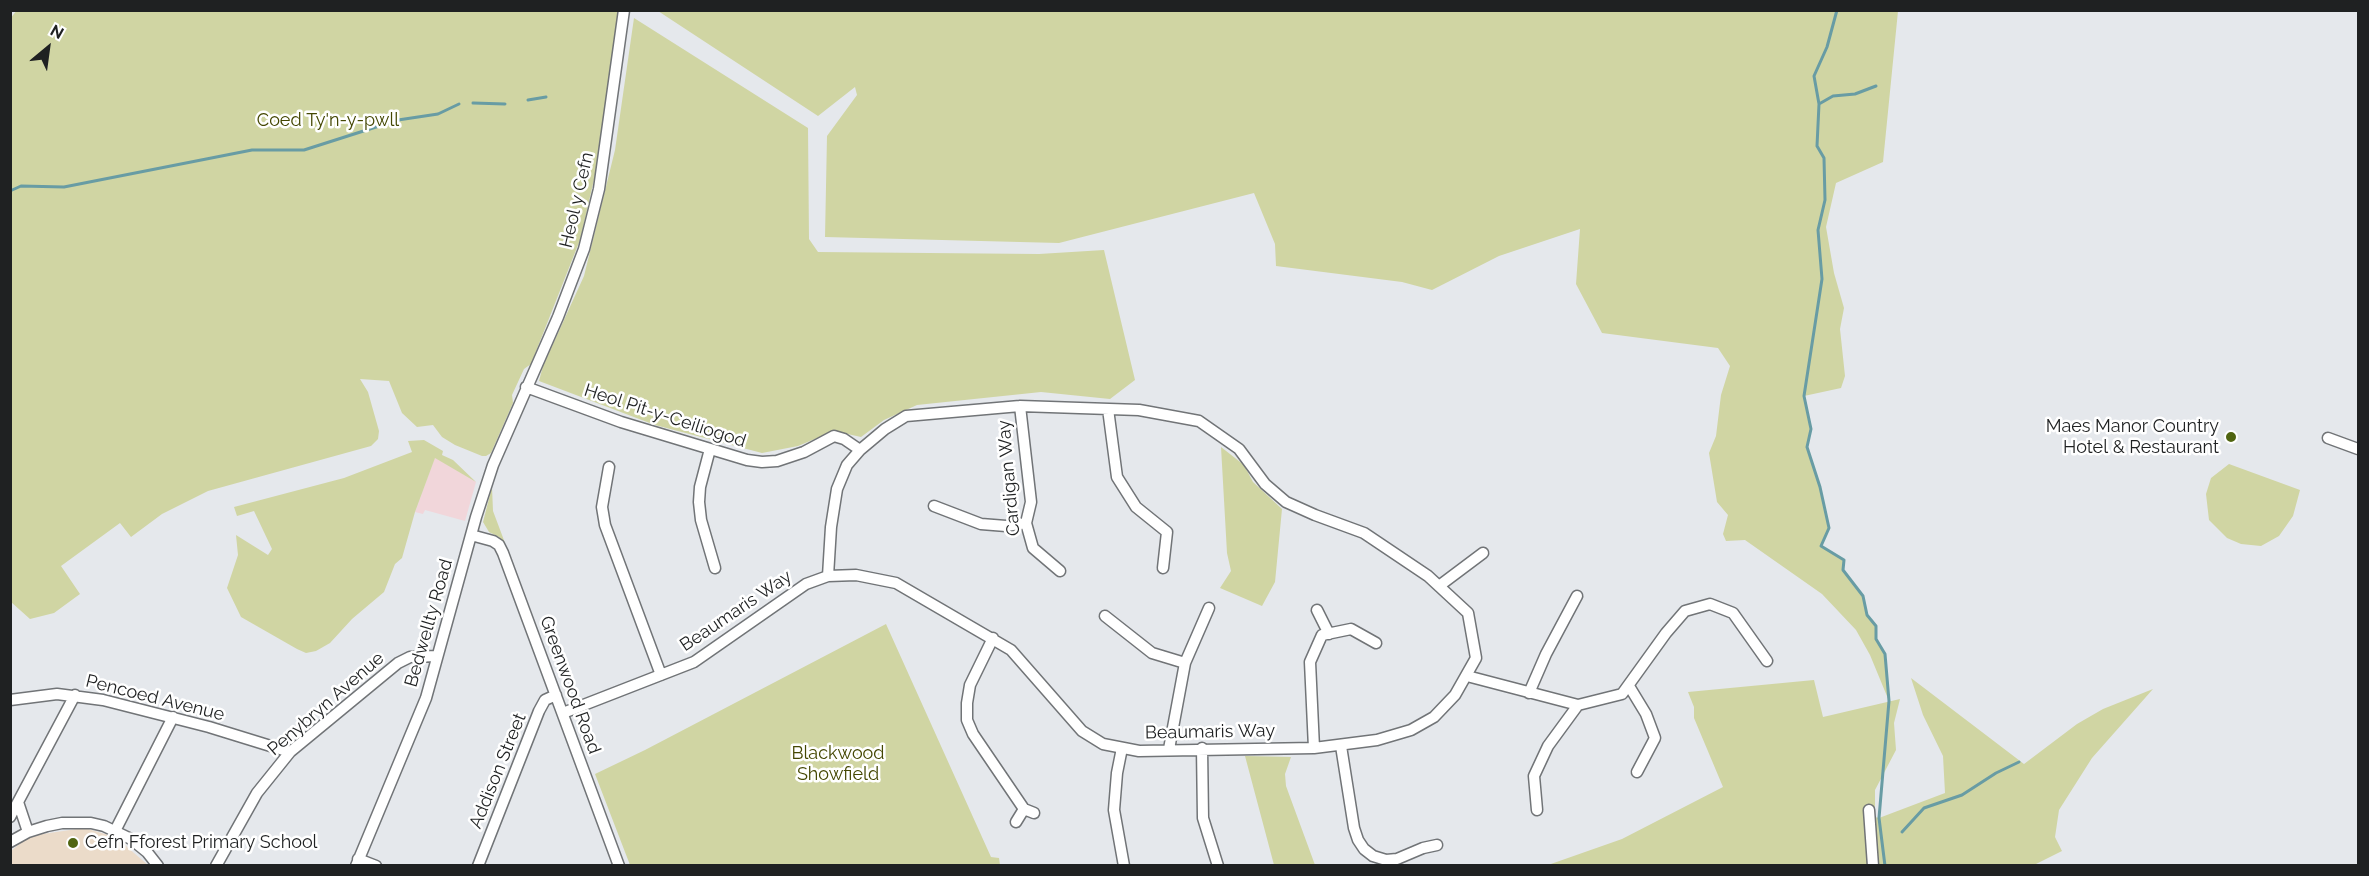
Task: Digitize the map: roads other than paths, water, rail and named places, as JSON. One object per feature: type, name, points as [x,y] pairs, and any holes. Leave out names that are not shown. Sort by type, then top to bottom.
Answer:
[{"type":"street","name":"Heol y Cefn","points":[[526,387],[558,317],[592,221],[608,134],[624,10]]},
{"type":"street","name":"Heol Pit-y-Ceiliogod","points":[[526,387],[621,422],[762,462],[804,452],[834,436],[844,439],[860,450]]},
{"type":"street","name":"Bedwellty Road","points":[[357,862],[426,698],[484,490],[526,387]]},
{"type":"street","points":[[828,576],[831,526],[837,489],[847,465],[860,450],[885,429],[906,416],[1020,406],[1108,409],[1118,477],[1136,507],[1167,532],[1163,568]]},
{"type":"street","name":"Cardigan Way","points":[[1020,406],[1031,502],[1026,523],[1033,548],[1060,571]]},
{"type":"street","name":"Beaumaris Way","points":[[563,713],[700,659],[806,584],[828,576],[856,575],[896,583],[993,638],[1011,650],[1082,731],[1103,744],[1122,748],[1139,751],[1341,746],[1377,740],[1411,730],[1434,717],[1455,695],[1476,658],[1468,613],[1428,576],[1364,533],[1286,502],[1265,484],[1239,449],[1200,421],[1139,410],[1108,409]]},
{"type":"street","points":[[2328,438],[2358,449]]},
{"type":"street","points":[[710,449],[700,487],[699,502],[701,520],[715,568]]},
{"type":"street","points":[[612,473],[602,507],[605,525],[661,675]]},
{"type":"street","points":[[946,511],[951,500]]},
{"type":"street","points":[[934,506],[981,524],[994,526],[1026,523]]},
{"type":"street","name":"Greenwood Road","points":[[471,535],[499,544],[619,866]]},
{"type":"street","points":[[1439,586],[1483,554]]},
{"type":"street","points":[[1529,693],[1546,654],[1577,596]]},
{"type":"street","points":[[1467,676],[1578,705],[1622,694],[1666,633],[1685,611],[1710,604],[1732,613],[1767,661]]},
{"type":"street","points":[[1169,749],[1185,663],[1209,608]]},
{"type":"street","points":[[1317,610],[1329,634]]},
{"type":"street","points":[[1105,616],[1152,653],[1185,663]]},
{"type":"street","points":[[1314,748],[1310,662],[1322,635],[1351,629],[1376,643]]},
{"type":"street","points":[[993,638],[970,685],[967,720],[973,734],[1029,811],[1016,822]]},
{"type":"street","name":"Penybryn Avenue","points":[[216,866],[257,793],[290,752],[398,663],[410,657],[437,656]]},
{"type":"street","points":[[1629,686],[1646,714],[1655,738],[1637,772]]},
{"type":"street","name":"Pencoed Avenue","points":[[10,700],[41,695],[75,695],[103,700],[173,717],[290,752]]},
{"type":"street","points":[[10,817],[75,695]]},
{"type":"street","name":"Addison Street","points":[[478,866],[539,711],[545,700],[556,695]]},
{"type":"street","points":[[1537,810],[1534,776],[1548,746],[1578,705]]},
{"type":"street","points":[[115,831],[173,717]]},
{"type":"street","points":[[1341,746],[1354,828],[1364,849],[1373,856],[1386,860],[1408,856],[1422,844],[1437,845]]},
{"type":"street","points":[[1122,748],[1114,810],[1124,866]]},
{"type":"street","points":[[1202,748],[1203,818],[1218,866]]},
{"type":"street","points":[[18,802],[28,832]]},
{"type":"street","points":[[1869,810],[1873,866]]},
{"type":"street","points":[[10,842],[28,832],[62,823],[98,824],[131,839],[147,852],[158,866]]},
{"type":"street","points":[[357,862],[376,866]]},
{"type":"waterway","points":[[1837,10],[1827,47],[1814,76],[1819,104],[1817,146],[1824,158],[1825,200],[1818,230],[1822,279],[1804,396],[1811,429],[1807,447],[1820,487],[1829,528],[1821,546],[1844,560],[1843,570],[1863,596],[1867,615],[1876,626],[1876,639],[1885,654],[1889,701],[1879,818],[1885,866]]},
{"type":"waterway","points":[[1819,104],[1833,96],[1855,94],[1876,86]]},
{"type":"waterway","points":[[528,100],[546,97]]},
{"type":"waterway","points":[[473,103],[505,104]]},
{"type":"waterway","points":[[10,191],[21,186],[64,187],[252,150],[304,150],[398,120],[438,114],[459,104]]},
{"type":"waterway","points":[[1902,832],[1924,808],[1962,795],[1996,773],[2019,762]]},
{"type":"place","name":"Maes Manor Country Hotel & Restaurant","points":[[2231,437]]},
{"type":"place","name":"Cefn Fforest Primary School","points":[[73,843]]},
{"type":"park label","name":"Coed Ty'n-y-pwll","points":[[328,121]]},
{"type":"park label","name":"Blackwood Showfield","points":[[838,764]]}]
